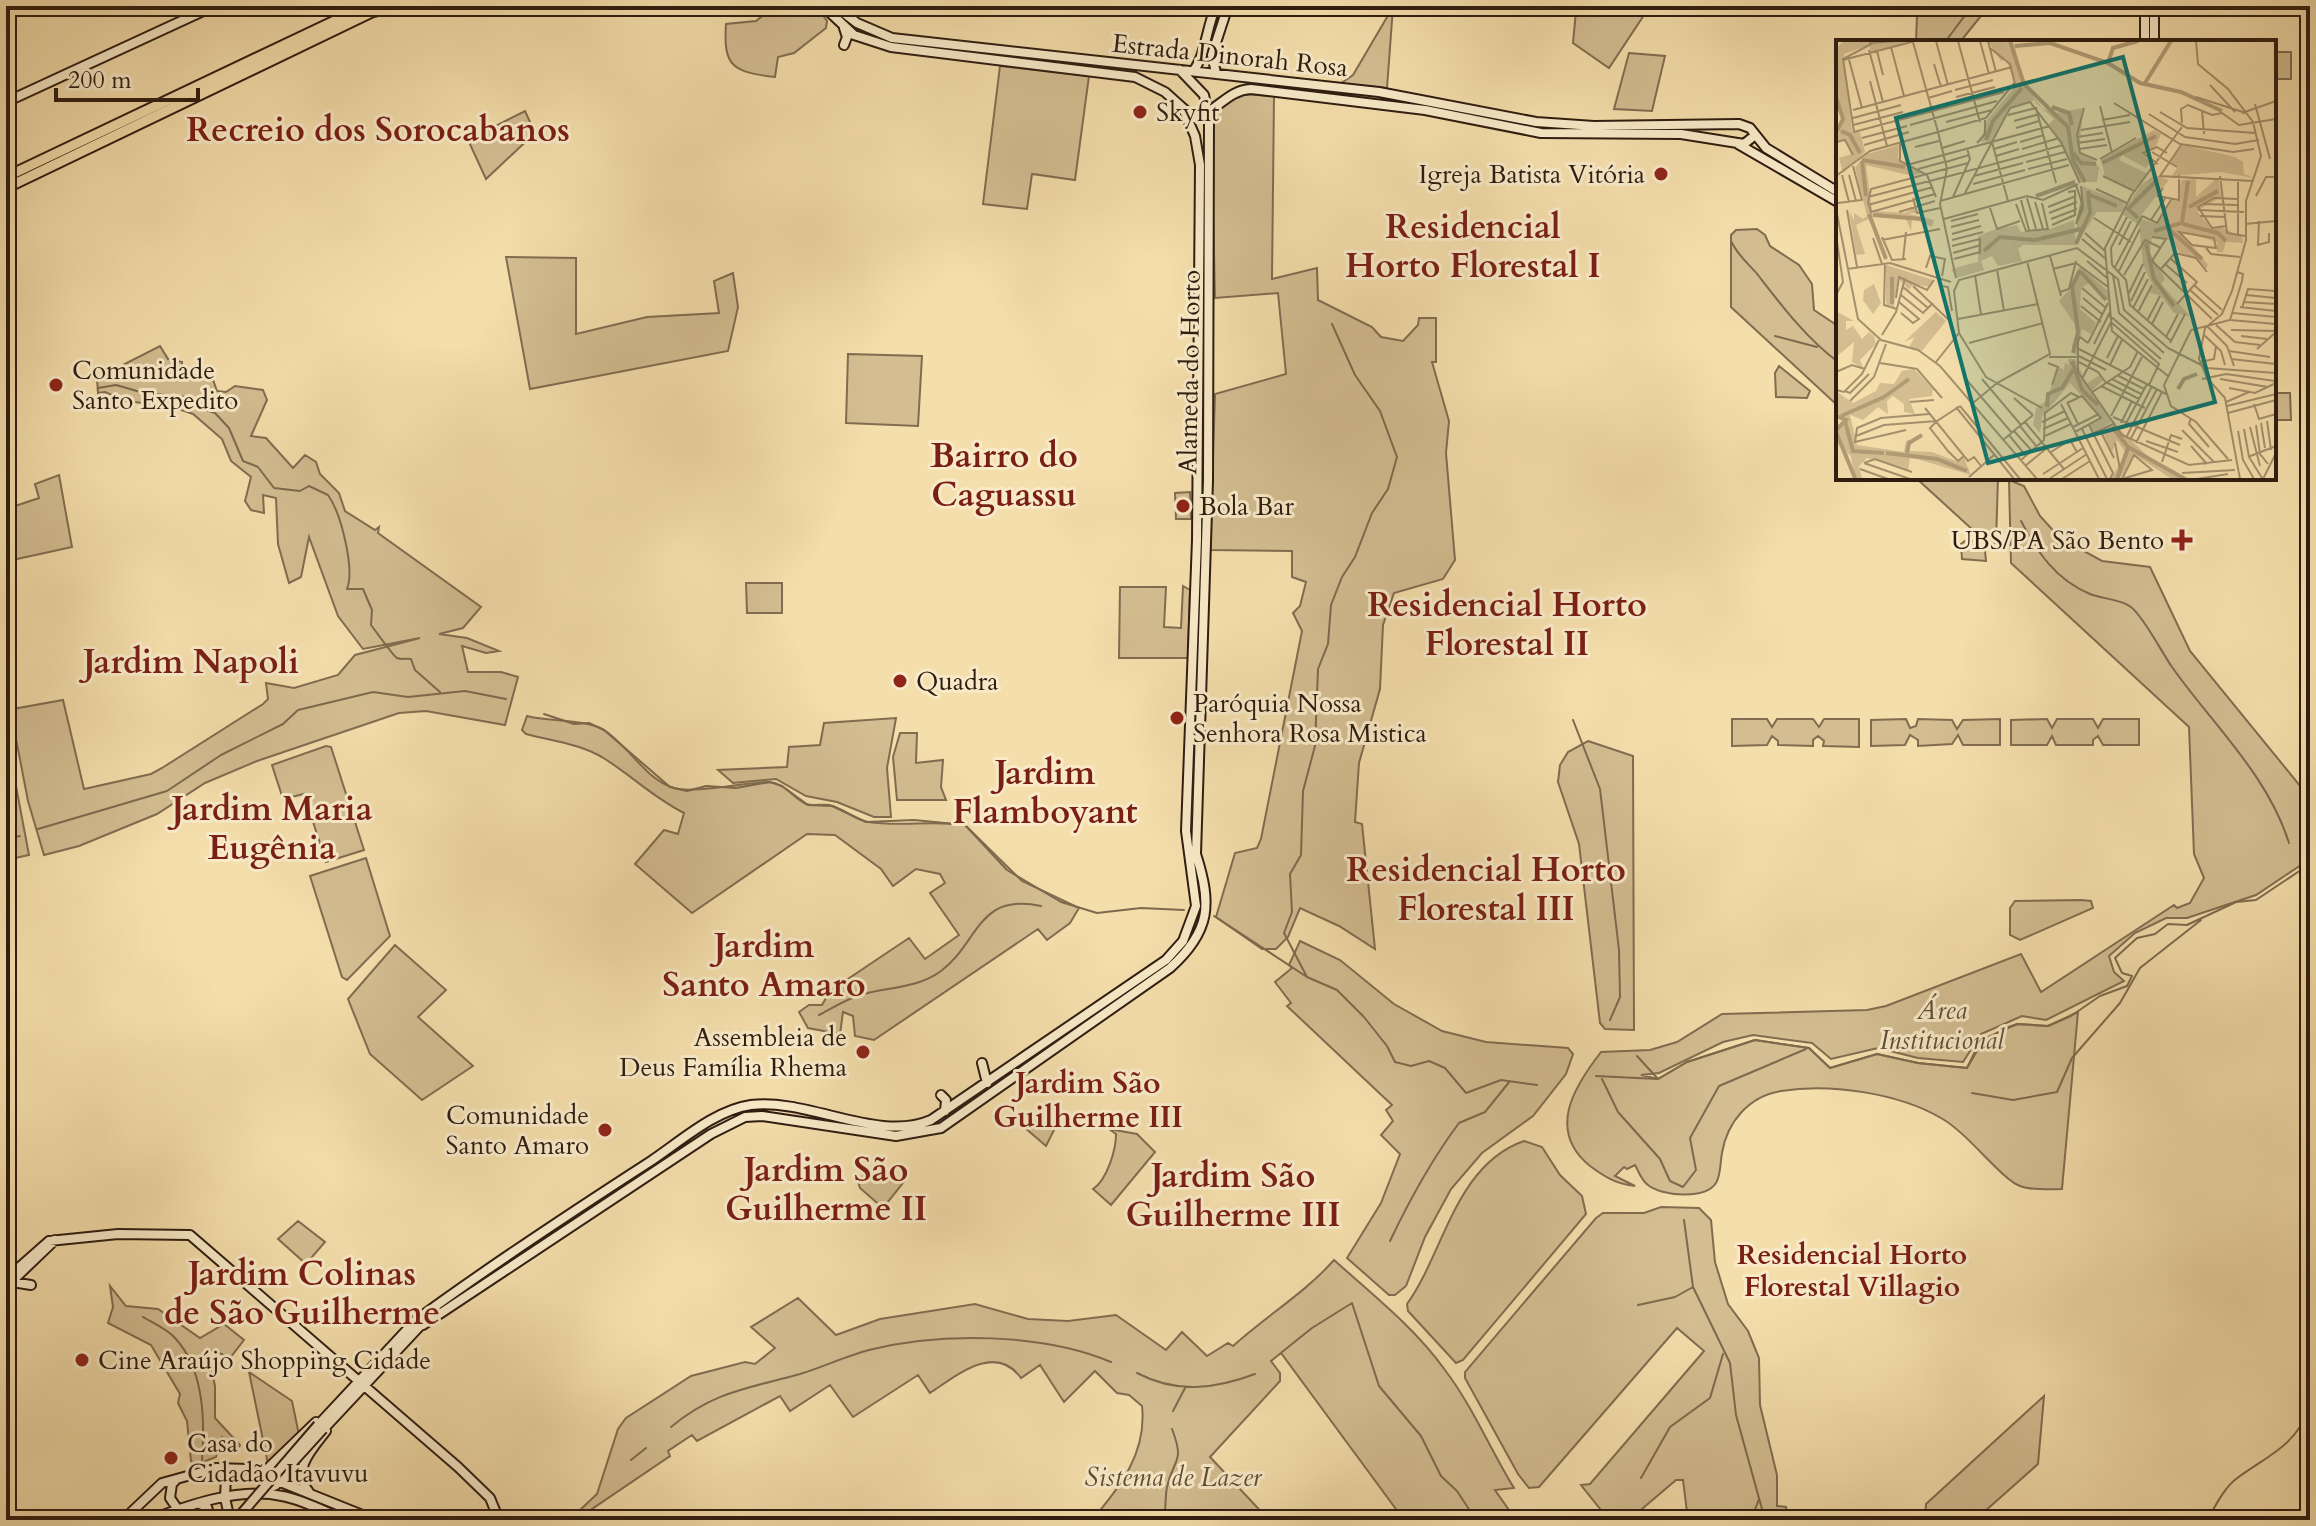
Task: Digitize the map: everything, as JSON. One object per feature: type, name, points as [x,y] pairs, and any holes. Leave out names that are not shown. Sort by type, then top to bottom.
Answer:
[{"type":"main road","points":[[6,102],[214,6]]},
{"type":"main road","points":[[6,177],[366,6]]},
{"type":"main road","points":[[6,188],[372,12],[397,6]]},
{"type":"main road","points":[[823,6],[854,35],[876,33]]},
{"type":"main road","name":"Estrada Dinorah Rosa","points":[[835,6],[876,33],[1431,100],[1535,122],[1598,129]]},
{"type":"main road","points":[[1193,71],[1200,61],[1207,27],[1216,6]]},
{"type":"main road","points":[[1227,97],[1231,83],[1220,74],[1212,55],[1228,6]]},
{"type":"main road","points":[[2145,6],[2145,40]]},
{"type":"main road","points":[[2154,6],[2154,40]]},
{"type":"main road","points":[[844,27],[847,37],[844,45]]},
{"type":"main road","name":"Estrada Dinorah Rosa","points":[[854,35],[891,47],[1123,74],[1146,81],[1165,92],[1184,111]]},
{"type":"main road","points":[[1165,92],[1164,77],[1176,70]]},
{"type":"main road","name":"Alameda do Horto","points":[[970,1109],[1170,968],[1190,949],[1204,922],[1206,889],[1196,854],[1210,366],[1208,111],[1196,84],[1176,70]]},
{"type":"main road","name":"Estrada Dinorah Rosa","points":[[1208,111],[1227,97],[1251,89],[1425,110],[1523,131],[1598,129]]},
{"type":"main road","points":[[1184,111],[1194,118],[1208,111]]},
{"type":"main road","name":"Alameda do Horto","points":[[987,1083],[1166,960],[1183,941],[1193,920],[1196,897],[1187,858],[1186,831],[1196,582],[1200,165],[1195,136],[1184,111]]},
{"type":"main road","points":[[1523,131],[1535,122]]},
{"type":"main road","points":[[1718,139],[1716,130],[1721,125]]},
{"type":"main road","points":[[1598,129],[1743,125],[1766,148],[1836,200]]},
{"type":"main road","points":[[1598,129],[1681,134],[1747,144],[1754,136]]},
{"type":"main road","points":[[1738,143],[1836,191]]},
{"type":"main road","points":[[1196,582],[1203,588],[1204,604]]},
{"type":"main road","points":[[262,1474],[362,1383],[419,1322],[615,1183],[730,1111],[767,1104],[901,1127],[923,1124],[987,1083],[982,1063]]},
{"type":"main road","points":[[941,1095],[947,1105],[942,1114]]},
{"type":"main road","points":[[419,1322],[724,1126],[745,1117],[762,1116],[872,1134],[912,1136],[941,1128],[970,1109],[961,1101]]},
{"type":"main road","points":[[8,1282],[26,1258],[45,1243],[56,1239],[118,1234],[190,1235],[490,1498],[499,1520]]},
{"type":"main road","points":[[8,1282],[23,1272],[56,1239]]},
{"type":"main road","points":[[23,1272],[26,1258]]},
{"type":"main road","points":[[8,1282],[31,1285]]},
{"type":"main road","points":[[310,1493],[302,1480],[304,1464],[362,1383]]},
{"type":"main road","points":[[227,1509],[251,1493],[280,1481],[327,1415]]},
{"type":"main road","points":[[216,1468],[226,1476],[227,1509],[233,1520],[320,1427],[338,1416]]},
{"type":"main road","points":[[242,1520],[320,1427]]},
{"type":"main road","points":[[123,1520],[162,1483],[216,1468],[238,1467],[375,1520]]},
{"type":"main road","points":[[179,1511],[171,1504],[171,1490],[180,1477]]},
{"type":"main road","points":[[149,1520],[213,1501],[226,1493],[293,1499],[346,1520]]},
{"type":"main road","points":[[199,1504],[207,1507],[211,1520]]},
{"type":"green space","points":[[775,6],[816,6],[827,21],[826,28],[794,53],[778,57],[775,77],[740,69],[734,65],[726,50],[726,24],[756,21]]},
{"type":"green space","points":[[1585,6],[1650,6],[1609,68],[1573,43],[1576,11]]},
{"type":"green space","points":[[1947,6],[1989,6],[1962,40],[1916,40],[1917,15],[1925,10]]},
{"type":"green space","points":[[1393,7],[1387,88],[1340,84],[1353,75]]},
{"type":"green space","points":[[2276,52],[2291,52],[2291,79],[2276,79]]},
{"type":"green space","points":[[1629,53],[1665,56],[1652,111],[1614,109]]},
{"type":"green space","points":[[1000,66],[1089,76],[1075,180],[1032,174],[1027,209],[983,204]]},
{"type":"green space","points":[[1242,94],[1274,96],[1272,279],[1317,268],[1318,300],[1372,327],[1381,337],[1403,341],[1418,325],[1419,318],[1436,318],[1436,362],[1432,362],[1449,421],[1446,453],[1455,560],[1443,579],[1394,593],[1383,625],[1380,689],[1359,763],[1355,822],[1362,824],[1375,949],[1339,926],[1300,908],[1288,937],[1276,949],[1262,949],[1216,917],[1235,853],[1257,848],[1261,839],[1302,631],[1293,613],[1300,606],[1306,582],[1292,577],[1292,551],[1210,550],[1215,394],[1286,374],[1278,293],[1215,298],[1211,116],[1217,106]]},
{"type":"green space","points":[[525,111],[535,133],[486,179],[468,140]]},
{"type":"green space","points":[[1757,229],[1765,235],[1770,246],[1799,265],[1812,284],[1814,310],[1836,325],[1836,404],[1731,307],[1731,235],[1736,230]]},
{"type":"green space","points":[[506,257],[576,258],[576,334],[647,317],[719,313],[714,281],[733,273],[738,307],[728,351],[530,389]]},
{"type":"green space","points":[[160,346],[168,359],[182,362],[182,378],[195,380],[199,369],[211,374],[217,391],[226,392],[235,386],[263,390],[267,400],[251,436],[266,438],[293,468],[305,455],[316,462],[320,474],[339,493],[345,511],[375,530],[379,527],[378,533],[481,607],[463,628],[439,634],[467,638],[499,651],[486,653],[462,646],[468,672],[501,672],[518,677],[505,725],[426,711],[399,713],[257,761],[205,783],[157,814],[79,846],[44,855],[28,801],[11,713],[13,709],[63,700],[84,789],[151,774],[162,768],[263,704],[268,699],[266,683],[294,688],[338,675],[355,655],[420,638],[363,649],[338,616],[309,537],[301,577],[289,583],[278,544],[276,498],[263,495],[264,513],[251,510],[245,501],[251,477],[231,461],[222,439],[193,414],[170,406],[125,401],[105,392],[98,393],[97,378]]},
{"type":"green space","points":[[848,354],[922,356],[918,426],[846,423]]},
{"type":"green space","points":[[1779,366],[1810,391],[1807,398],[1776,397],[1775,373]]},
{"type":"green space","points":[[2276,393],[2290,393],[2291,420],[2276,420]]},
{"type":"green space","points":[[59,475],[72,547],[8,561],[6,509],[39,498],[35,484]]},
{"type":"green space","points":[[1918,480],[1998,480],[1996,542],[1992,545]]},
{"type":"green space","points":[[2009,480],[2024,486],[2040,516],[2060,538],[2102,561],[2150,567],[2190,651],[2310,798],[2310,859],[2256,895],[2187,918],[2166,918],[2135,933],[2109,956],[2114,972],[2124,981],[2046,1020],[2022,1016],[1981,1034],[1963,1062],[1918,1058],[1878,1048],[1831,1059],[1812,1043],[1753,1035],[1723,1042],[1659,1073],[1641,1075],[1658,1079],[1687,1062],[1755,1040],[1809,1048],[1830,1068],[1877,1054],[1918,1063],[1967,1068],[1978,1045],[2005,1028],[2018,1024],[2048,1026],[2078,1012],[2062,1189],[2020,1186],[1951,1125],[1924,1109],[1884,1096],[1821,1088],[1769,1094],[1741,1112],[1725,1142],[1716,1183],[1703,1192],[1672,1194],[1654,1189],[1644,1181],[1635,1165],[1627,1169],[1624,1167],[1615,1176],[1635,1186],[1606,1177],[1577,1153],[1567,1124],[1569,1109],[1581,1080],[1601,1052],[1650,1050],[1677,1042],[1722,1014],[1867,1010],[1886,1006],[2021,954],[2041,992],[2174,905],[2177,908],[2190,903],[2204,878],[2194,854],[2189,727],[2011,563]]},
{"type":"green space","name":"Bola Bar","points":[[1190,492],[1191,519],[1176,519],[1175,493]]},
{"type":"green space","points":[[1969,538],[1985,551],[1986,561],[1962,559],[1961,544]]},
{"type":"green space","points":[[746,583],[782,583],[782,613],[747,613]]},
{"type":"green space","points":[[1183,586],[1190,590],[1188,658],[1119,658],[1120,587],[1166,587],[1164,627],[1181,628]]},
{"type":"green space","points":[[527,716],[596,726],[613,737],[654,777],[674,788],[694,790],[769,782],[780,785],[806,804],[834,807],[868,822],[965,825],[1022,881],[1079,908],[1070,923],[1047,940],[1038,929],[874,1040],[855,1036],[853,1016],[843,1012],[840,1034],[808,1028],[799,1012],[809,1005],[822,1005],[830,991],[909,938],[925,959],[959,935],[930,893],[945,883],[940,874],[916,869],[893,886],[881,869],[835,835],[807,834],[692,913],[635,864],[664,830],[678,834],[684,813],[596,754],[577,746],[526,734],[522,730]]},
{"type":"green space","points":[[896,718],[887,768],[891,817],[874,817],[837,802],[806,796],[776,779],[733,783],[718,770],[787,767],[789,747],[820,745],[824,723]]},
{"type":"green space","points":[[1732,719],[1767,719],[1772,727],[1777,719],[1813,719],[1819,727],[1824,719],[1859,719],[1859,747],[1823,746],[1824,741],[1818,736],[1813,740],[1813,746],[1778,745],[1772,736],[1767,745],[1732,746]]},
{"type":"green space","points":[[1906,719],[1910,728],[1916,726],[1918,719],[1952,720],[1957,729],[1963,720],[2000,719],[2000,745],[1963,745],[1958,735],[1952,744],[1918,746],[1918,740],[1910,735],[1905,745],[1871,746],[1871,720]]},
{"type":"green space","points":[[2047,719],[2052,728],[2057,719],[2093,719],[2098,728],[2103,719],[2139,719],[2139,745],[2103,745],[2098,736],[2093,740],[2093,745],[2056,745],[2052,736],[2047,745],[2011,745],[2011,720]]},
{"type":"green space","points":[[900,733],[917,733],[916,763],[943,760],[941,787],[946,800],[897,800],[893,757]]},
{"type":"green space","points":[[1588,741],[1633,756],[1634,1030],[1605,1029],[1600,1023],[1579,844],[1558,782],[1560,765],[1568,752]]},
{"type":"green space","points":[[326,746],[331,747],[364,850],[326,862],[304,794],[283,799],[272,765]]},
{"type":"green space","points":[[6,765],[13,770],[29,855],[6,860]]},
{"type":"green space","points":[[366,858],[390,936],[347,980],[342,977],[310,876]]},
{"type":"green space","name":"Área Institucional","points":[[2015,901],[2091,901],[2093,908],[2020,940],[2010,935],[2010,908]]},
{"type":"green space","points":[[1300,941],[1340,960],[1394,1004],[1442,1031],[1486,1042],[1568,1048],[1573,1054],[1566,1074],[1533,1116],[1482,1153],[1451,1189],[1425,1237],[1406,1286],[1395,1295],[1389,1295],[1347,1258],[1381,1203],[1400,1154],[1381,1135],[1393,1121],[1386,1110],[1392,1105],[1287,1006],[1291,1003],[1275,982],[1292,968],[1289,965]]},
{"type":"green space","points":[[395,945],[446,990],[418,1017],[473,1066],[422,1100],[370,1054],[348,999]]},
{"type":"green space","points":[[1034,1116],[1059,1120],[1046,1146],[1024,1127],[1025,1120]]},
{"type":"green space","points":[[1109,1129],[1137,1134],[1155,1152],[1111,1205],[1093,1189],[1102,1179],[1112,1156],[1116,1134]]},
{"type":"green space","points":[[1524,1141],[1542,1147],[1560,1175],[1582,1196],[1586,1214],[1463,1360],[1456,1363],[1408,1311],[1407,1304],[1466,1190],[1482,1169],[1501,1153]]},
{"type":"green space","points":[[863,1176],[906,1179],[883,1208],[860,1188],[858,1181]]},
{"type":"green space","points":[[1661,1207],[1699,1208],[1711,1220],[1715,1262],[1728,1304],[1748,1331],[1759,1358],[1760,1405],[1777,1475],[1777,1506],[1786,1507],[1788,1520],[1688,1520],[1683,1480],[1676,1480],[1629,1520],[1609,1520],[1581,1485],[1590,1484],[1704,1351],[1677,1328],[1539,1487],[1529,1488],[1518,1474],[1465,1378],[1465,1372],[1596,1218],[1603,1213],[1644,1213]]},
{"type":"green space","points":[[298,1221],[325,1242],[306,1264],[278,1239]]},
{"type":"green space","name":"Sistema de Lazer","points":[[1334,1260],[1407,1326],[1455,1384],[1514,1488],[1495,1490],[1516,1520],[1404,1520],[1281,1353],[1271,1361],[1280,1373],[1280,1381],[1210,1457],[1269,1520],[1092,1520],[1130,1468],[1140,1438],[1142,1406],[1129,1395],[1117,1393],[1095,1371],[1064,1402],[1040,1365],[1021,1378],[1011,1368],[988,1362],[963,1371],[930,1393],[918,1375],[853,1417],[830,1385],[790,1411],[780,1396],[697,1441],[692,1435],[668,1451],[670,1456],[583,1515],[580,1510],[597,1494],[618,1429],[626,1418],[691,1376],[745,1362],[755,1364],[775,1348],[751,1327],[798,1298],[836,1335],[880,1319],[975,1304],[1028,1319],[1068,1321],[1116,1315],[1166,1350],[1182,1332],[1207,1356],[1228,1343],[1233,1346],[1311,1283]]},
{"type":"green space","points":[[110,1286],[126,1306],[158,1309],[200,1338],[224,1324],[244,1340],[230,1358],[213,1350],[208,1352],[215,1386],[215,1418],[240,1445],[238,1450],[222,1437],[216,1457],[195,1465],[191,1461],[187,1421],[178,1403],[180,1394],[151,1345],[108,1323],[113,1307]]},
{"type":"green space","points":[[249,1372],[292,1401],[299,1435],[268,1464]]},
{"type":"green space","points":[[2044,1396],[2038,1464],[1975,1520],[1925,1520],[1926,1504]]},
{"type":"waterway","points":[[1946,40],[1972,6]]},
{"type":"waterway","points":[[1731,241],[1795,321],[1836,360]]},
{"type":"waterway","points":[[1307,977],[1284,933],[1292,912],[1290,874],[1301,855],[1303,791],[1315,746],[1318,669],[1328,644],[1331,605],[1372,513],[1388,489],[1397,457],[1380,411],[1355,375],[1332,324]]},
{"type":"waterway","points":[[1775,336],[1817,347]]},
{"type":"waterway","points":[[98,388],[116,385],[144,393],[188,397],[199,408],[215,413],[229,428],[243,461],[258,467],[274,488],[300,491],[309,486],[328,495],[338,514],[345,541],[349,568],[347,589],[363,589],[372,610],[371,625],[384,643],[397,658],[411,659],[415,670],[440,692]]},
{"type":"waterway","points":[[2021,521],[2041,554],[2067,581],[2090,594],[2127,604],[2136,612],[2172,667],[2253,772],[2280,818],[2289,843]]},
{"type":"waterway","points":[[38,829],[167,791],[221,755],[283,724],[298,710],[373,692],[408,697],[465,691],[506,699]]},
{"type":"waterway","points":[[544,714],[574,724],[589,723],[604,730],[670,787],[687,791],[706,786],[736,788],[770,782],[782,786],[808,805],[832,806],[866,822],[914,820],[965,825],[1007,870],[1061,902],[1097,913],[1141,908],[1184,910]]},
{"type":"waterway","points":[[1573,720],[1600,789],[1619,950],[1620,997],[1610,1020]]},
{"type":"waterway","points":[[6,839],[20,836]]},
{"type":"waterway","points":[[1596,1076],[1658,1079],[1687,1062],[1755,1040],[1809,1048],[1830,1068],[1877,1054],[1918,1063],[1967,1068],[1984,1039],[2017,1024],[2048,1026],[2071,1016],[2100,996],[2127,986],[2132,976],[2122,973],[2115,958],[2137,938],[2155,934],[2168,924],[2187,925],[2236,902],[2256,900],[2310,864]]},
{"type":"waterway","points":[[819,1015],[858,996],[932,977],[954,960],[991,913],[1004,906],[1041,906]]},
{"type":"waterway","points":[[1214,916],[1307,977],[1337,990],[1364,1017],[1387,1046],[1395,1062],[1411,1066],[1429,1061],[1445,1068],[1466,1093],[1501,1080],[1537,1085]]},
{"type":"waterway","points":[[1972,1093],[2013,1100],[2057,1092],[2072,1058],[2120,1003],[2140,968],[2201,920]]},
{"type":"waterway","points":[[1602,1079],[1618,1112],[1660,1159],[1670,1181],[1683,1187],[1696,1170],[1690,1138],[1719,1086],[1806,1049]]},
{"type":"waterway","points":[[1637,1056],[1658,1079]]},
{"type":"waterway","points":[[1390,1241],[1422,1180],[1459,1123],[1485,1112],[1510,1081]]},
{"type":"waterway","points":[[1684,1220],[1693,1287],[1730,1363],[1736,1415],[1765,1520]]},
{"type":"waterway","points":[[1638,1305],[1675,1297],[1693,1287]]},
{"type":"waterway","points":[[1282,1352],[1312,1328],[1352,1303],[1379,1386],[1421,1436],[1441,1476],[1457,1491],[1476,1520]]},
{"type":"waterway","points":[[143,1317],[172,1335],[192,1365],[202,1412],[202,1460]]},
{"type":"waterway","points":[[671,1427],[702,1406],[733,1392],[800,1374],[860,1352],[897,1344],[992,1338],[1055,1345],[1111,1362]]},
{"type":"waterway","points":[[1641,1478],[1670,1427],[1710,1398],[1723,1354]]},
{"type":"waterway","points":[[1137,1373],[1167,1384],[1196,1387],[1255,1374]]},
{"type":"waterway","points":[[1173,1411],[1185,1388]]},
{"type":"waterway","points":[[2207,1520],[2232,1483],[2288,1441],[2304,1421],[2310,1407]]},
{"type":"waterway","points":[[1164,1520],[1167,1487],[1178,1454],[1172,1429]]},
{"type":"waterway","points":[[631,1460],[646,1448]]},
{"type":"waterway","points":[[1751,1520],[1759,1499]]},
{"type":"place","name":"Skyfit","points":[[1140,112]]},
{"type":"place","name":"Igreja Batista Vitória","points":[[1661,174]]},
{"type":"place","name":"Comunidade Santo Expedito","points":[[56,385]]},
{"type":"place","name":"Bola Bar","points":[[1183,506]]},
{"type":"place","name":"UBS/PA São Bento","points":[[2182,540]]},
{"type":"place","name":"Quadra","points":[[900,681]]},
{"type":"place","name":"Paróquia Nossa Senhora Rosa Mistica","points":[[1177,718]]},
{"type":"place","name":"Assembleia de Deus Família Rhema","points":[[863,1052]]},
{"type":"place","name":"Comunidade Santo Amaro","points":[[605,1130]]},
{"type":"place","name":"Cine Araújo Shopping Cidade","points":[[82,1360]]},
{"type":"place","name":"Casa do Cidadão Itavuvu","points":[[171,1458]]},
{"type":"district","name":"Recreio dos Sorocabanos","points":[[378,129]]},
{"type":"district","name":"Residencial Horto Florestal I","points":[[1473,246]]},
{"type":"district","name":"Bairro do Caguassu","points":[[1004,474]]},
{"type":"district","name":"Residencial Horto Florestal II","points":[[1507,624]]},
{"type":"district","name":"Jardim Napoli","points":[[191,661]]},
{"type":"district","name":"Jardim Flamboyant","points":[[1045,792]]},
{"type":"district","name":"Jardim Maria Eugênia","points":[[272,828]]},
{"type":"district","name":"Residencial Horto Florestal III","points":[[1486,888]]},
{"type":"district","name":"Jardim Santo Amaro","points":[[764,964]]},
{"type":"district","name":"Jardim São Guilherme III","points":[[1088,1100]]},
{"type":"district","name":"Jardim São Guilherme II","points":[[826,1188]]},
{"type":"district","name":"Jardim São Guilherme III","points":[[1233,1194]]},
{"type":"district","name":"Residencial Horto Florestal Villagio","points":[[1852,1270]]},
{"type":"district","name":"Jardim Colinas de São Guilherme","points":[[302,1292]]}]
